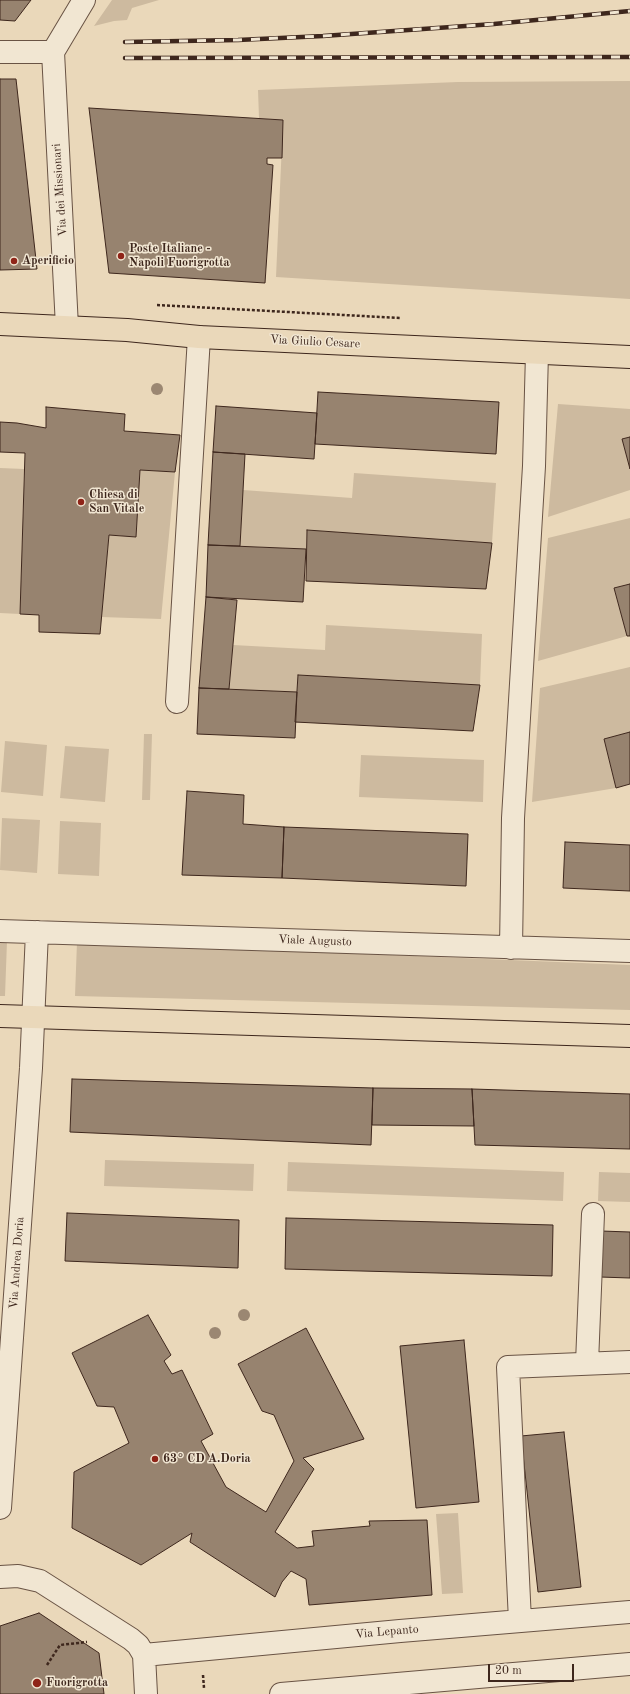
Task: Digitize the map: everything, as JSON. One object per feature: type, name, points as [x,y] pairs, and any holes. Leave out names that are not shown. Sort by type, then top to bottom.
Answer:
[{"type":"main road","name":"Via Giulio Cesare","points":[[0,324],[67,327],[199,337],[630,357]]},
{"type":"main road","points":[[0,1016],[630,1036]]},
{"type":"street","points":[[0,52],[53,52],[84,0]]},
{"type":"street","name":"Via dei Missionari","points":[[53,52],[67,327]]},
{"type":"street","points":[[177,702],[199,337]]},
{"type":"street","points":[[511,948],[513,818],[533,480],[537,353]]},
{"type":"street","name":"Viale Augusto","points":[[0,931],[630,952]]},
{"type":"street","name":"Via Andrea Doria","points":[[0,1508],[34,1018],[37,932]]},
{"type":"street","points":[[587,1363],[593,1214]]},
{"type":"street","points":[[520,1621],[508,1367],[630,1362]]},
{"type":"street","points":[[0,1577],[26,1577],[44,1583],[131,1639],[138,1645],[144,1655],[146,1694]]},
{"type":"street","name":"Via Lepanto","points":[[144,1655],[630,1612]]},
{"type":"street","points":[[281,1694],[630,1664]]},
{"type":"path","points":[[154,304],[408,318]]},
{"type":"path","points":[[46,1665],[60,1645],[94,1642]]},
{"type":"shaded area","points":[[112,0],[159,0],[132,8],[127,20],[114,21],[94,26]]},
{"type":"shaded area","points":[[630,81],[630,299],[276,277],[283,121],[259,118],[258,90],[458,82]]},
{"type":"shaded area","points":[[558,404],[630,409],[630,437],[622,439],[630,469],[630,490],[548,517]]},
{"type":"shaded area","points":[[0,468],[24,469],[20,614],[0,613]]},
{"type":"shaded area","points":[[140,470],[175,472],[161,619],[101,617],[109,535],[136,537]]},
{"type":"shaded area","points":[[354,473],[496,483],[492,543],[307,530],[306,549],[240,546],[243,490],[352,498]]},
{"type":"shaded area","points":[[630,518],[630,584],[614,588],[627,636],[538,661],[548,538]]},
{"type":"shaded area","points":[[326,625],[482,634],[480,685],[298,675],[297,692],[229,689],[233,645],[325,650]]},
{"type":"shaded area","points":[[630,667],[630,732],[604,739],[616,788],[532,802],[540,688]]},
{"type":"shaded area","points":[[144,734],[152,734],[150,800],[142,800]]},
{"type":"shaded area","points":[[5,741],[47,745],[43,796],[1,792]]},
{"type":"shaded area","points":[[65,746],[109,749],[105,802],[60,798]]},
{"type":"shaded area","points":[[361,755],[484,760],[483,802],[359,797]]},
{"type":"shaded area","points":[[2,818],[40,820],[37,873],[0,870]]},
{"type":"shaded area","points":[[60,821],[101,823],[99,876],[58,874]]},
{"type":"shaded area","points":[[0,941],[7,941],[5,996],[0,996]]},
{"type":"shaded area","points":[[77,942],[630,965],[630,1010],[75,996]]},
{"type":"shaded area","points":[[105,1160],[254,1164],[253,1191],[104,1186]]},
{"type":"shaded area","points":[[288,1162],[564,1172],[563,1201],[287,1191]]},
{"type":"shaded area","points":[[599,1172],[630,1173],[630,1202],[598,1201]]},
{"type":"shaded area","points":[[458,1513],[463,1593],[442,1594],[436,1514]]},
{"type":"building","points":[[0,0],[31,0],[15,21],[0,20]]},
{"type":"building","points":[[0,79],[16,79],[37,269],[0,270]]},
{"type":"building","points":[[89,108],[283,120],[282,158],[267,158],[267,164],[273,165],[265,283],[109,273]]},
{"type":"building","points":[[318,392],[499,402],[496,454],[315,444]]},
{"type":"building","points":[[216,406],[317,413],[314,459],[213,452]]},
{"type":"building","name":"Chiesa di San Vitale","points":[[46,407],[125,414],[124,431],[180,435],[175,472],[140,470],[136,537],[109,535],[100,634],[39,632],[39,615],[20,614],[25,453],[0,452],[0,422],[17,423],[46,428]]},
{"type":"building","points":[[630,437],[630,469],[622,439]]},
{"type":"building","points":[[213,452],[245,454],[240,546],[208,545]]},
{"type":"building","points":[[307,530],[492,543],[486,589],[306,581]]},
{"type":"building","points":[[208,545],[306,549],[303,602],[206,597]]},
{"type":"building","points":[[630,584],[630,636],[627,636],[614,588]]},
{"type":"building","points":[[206,597],[237,600],[229,689],[199,688]]},
{"type":"building","points":[[298,675],[480,685],[473,731],[295,722]]},
{"type":"building","points":[[199,688],[297,692],[295,738],[197,734]]},
{"type":"building","points":[[630,732],[630,784],[616,788],[604,739]]},
{"type":"building","points":[[187,791],[244,795],[243,824],[284,827],[282,878],[182,875]]},
{"type":"building","points":[[284,827],[468,834],[466,886],[282,878]]},
{"type":"building","points":[[565,842],[630,845],[630,891],[563,888]]},
{"type":"building","points":[[72,1079],[373,1088],[371,1145],[70,1132]]},
{"type":"building","points":[[373,1088],[472,1089],[474,1126],[372,1125]]},
{"type":"building","points":[[472,1089],[630,1094],[630,1149],[475,1145]]},
{"type":"building","points":[[67,1213],[239,1220],[238,1268],[65,1261]]},
{"type":"building","points":[[286,1218],[553,1225],[552,1276],[285,1269]]},
{"type":"building","points":[[601,1231],[630,1232],[630,1278],[600,1277]]},
{"type":"building","name":"63° CD A.Doria","points":[[148,1315],[171,1355],[164,1361],[172,1374],[182,1370],[213,1434],[201,1441],[226,1487],[266,1512],[294,1461],[274,1415],[262,1411],[238,1364],[306,1328],[364,1439],[303,1458],[314,1469],[275,1532],[297,1548],[314,1546],[312,1531],[370,1526],[369,1521],[427,1520],[432,1595],[309,1605],[306,1579],[291,1571],[282,1582],[275,1597],[190,1542],[192,1533],[141,1565],[72,1528],[74,1472],[129,1443],[114,1407],[97,1406],[72,1353]]},
{"type":"building","points":[[464,1340],[479,1502],[416,1508],[400,1346]]},
{"type":"building","points":[[564,1432],[581,1587],[538,1592],[521,1436]]},
{"type":"building","points":[[39,1613],[99,1653],[104,1694],[0,1694],[0,1626]]},
{"type":"railway","points":[[125,42],[238,40],[323,36],[494,24],[630,11]]},
{"type":"railway","points":[[125,58],[630,57]]},
{"type":"place","name":"Poste Italiane - Napoli Fuorigrotta","points":[[121,256]]},
{"type":"place","name":"Aperificio","points":[[14,261]]},
{"type":"place","name":"Chiesa di San Vitale","points":[[81,502]]},
{"type":"place","name":"63° CD A.Doria","points":[[155,1459]]},
{"type":"place","name":"Fuorigrotta","points":[[37,1683]]}]
